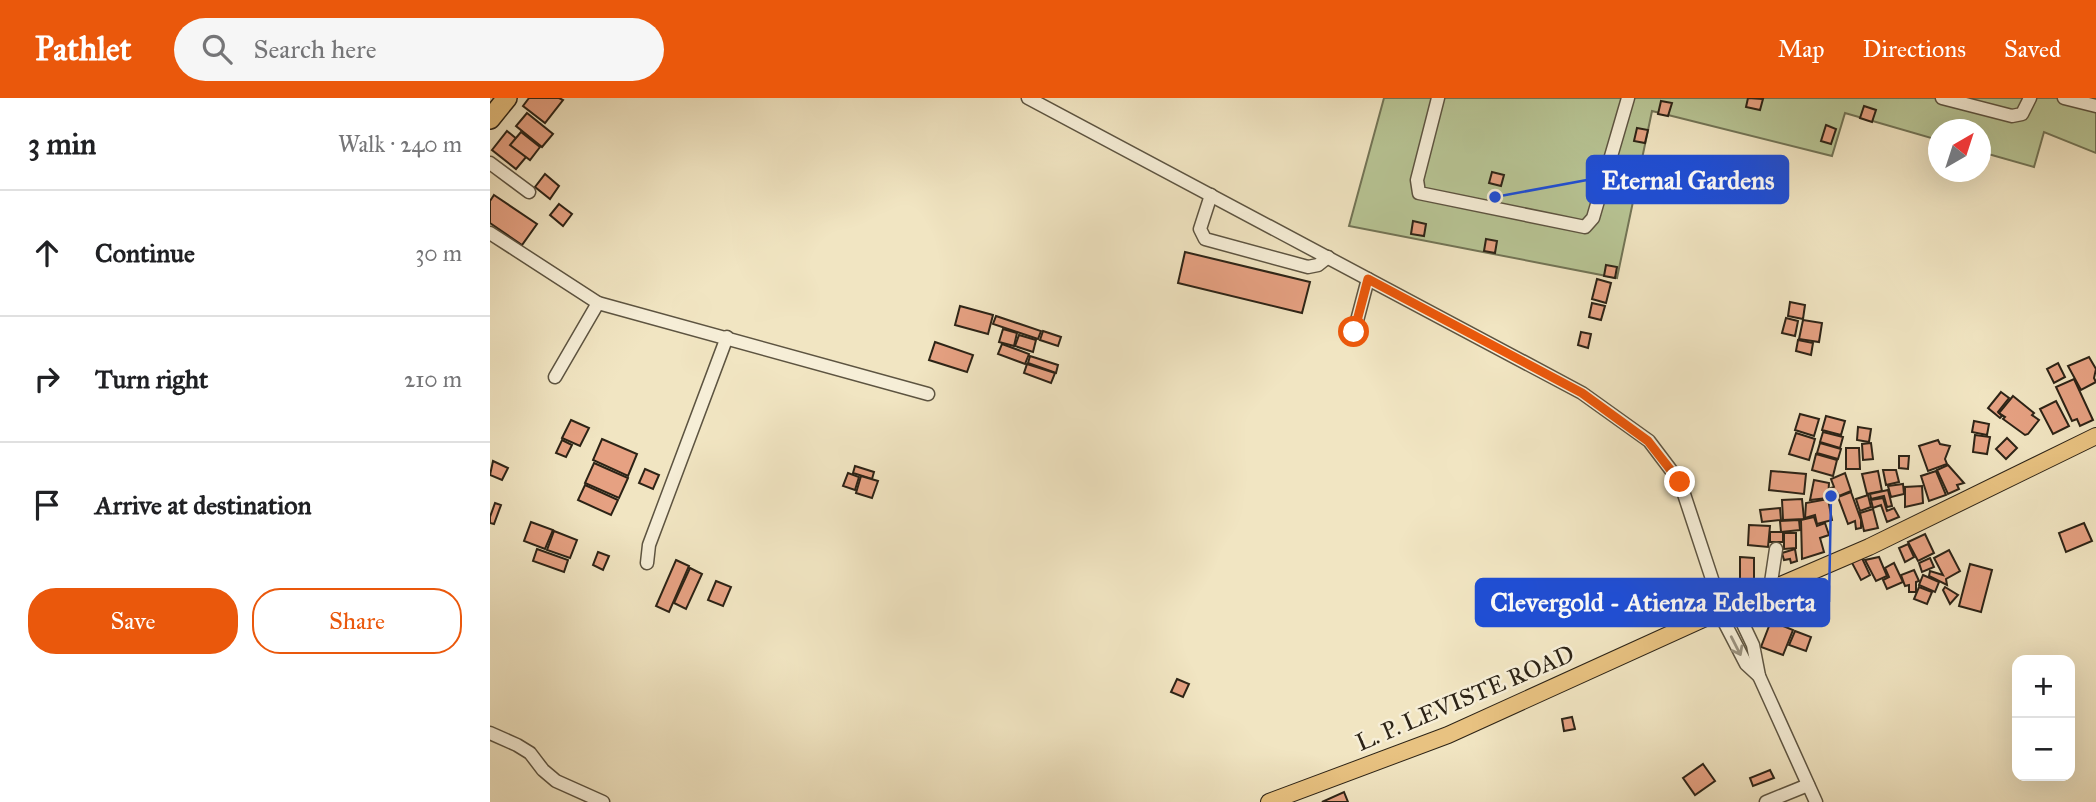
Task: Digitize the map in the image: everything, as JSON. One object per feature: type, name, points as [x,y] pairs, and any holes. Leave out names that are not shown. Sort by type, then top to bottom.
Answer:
[{"type":"highway","points":[[490,119],[508,98]]},
{"type":"main road","name":"L. P. LEVISTE ROAD","points":[[1269,802],[1448,735],[1869,547],[2096,436]]},
{"type":"street","points":[[1028,98],[1582,393],[1648,441],[1680,482],[1716,591],[1726,609],[1746,664],[1759,676],[1816,802]]},
{"type":"street","points":[[1438,98],[1417,180],[1419,193],[1585,228],[1593,218],[1628,98]]},
{"type":"street","points":[[1942,98],[2019,116],[2030,98]]},
{"type":"street","points":[[2064,98],[2096,106]]},
{"type":"street","points":[[490,163],[529,192]]},
{"type":"street","points":[[1211,195],[1200,229],[1205,239],[1308,267],[1318,265],[1328,257]]},
{"type":"street","points":[[490,233],[598,303],[928,394]]},
{"type":"street","points":[[1354,332],[1368,279]]},
{"type":"street","points":[[555,377],[598,303]]},
{"type":"street","points":[[647,563],[649,545],[726,337]]},
{"type":"street","points":[[1770,589],[1776,549]]},
{"type":"street","points":[[490,733],[530,753],[556,781],[589,800],[603,802]]},
{"type":"street","points":[[1766,802],[1808,785]]},
{"type":"green space","points":[[1384,98],[2096,98],[2096,153],[2044,132],[2034,167],[1991,155],[1991,119],[1928,119],[1928,137],[1845,113],[1832,156],[1652,111],[1617,278],[1349,226]]},
{"type":"building","points":[[529,98],[563,100],[545,123],[523,106]]},
{"type":"building","points":[[1748,98],[1763,99],[1760,110],[1746,107]]},
{"type":"building","points":[[1661,101],[1672,103],[1668,116],[1658,114]]},
{"type":"building","points":[[1864,106],[1876,110],[1872,122],[1860,118]]},
{"type":"building","points":[[527,113],[553,134],[542,147],[516,126]]},
{"type":"building","points":[[1826,125],[1836,129],[1831,144],[1821,141]]},
{"type":"building","points":[[1637,128],[1648,130],[1645,143],[1634,141]]},
{"type":"building","points":[[507,131],[518,140],[514,146],[527,156],[516,169],[492,150]]},
{"type":"building","points":[[521,132],[540,147],[530,160],[510,145]]},
{"type":"building","points":[[1492,172],[1504,175],[1501,186],[1489,183]]},
{"type":"building","points":[[545,174],[559,186],[550,199],[535,187]]},
{"type":"building","points":[[494,195],[537,224],[522,245],[490,223],[490,201]]},
{"type":"building","points":[[559,204],[572,214],[563,226],[550,215]]},
{"type":"building","points":[[1413,221],[1426,224],[1424,236],[1411,234]]},
{"type":"building","points":[[1486,239],[1497,241],[1495,253],[1484,251]]},
{"type":"building","points":[[1185,252],[1310,282],[1302,313],[1178,283]]},
{"type":"building","points":[[1606,265],[1617,267],[1615,278],[1604,276]]},
{"type":"building","points":[[1597,279],[1611,283],[1606,303],[1592,299]]},
{"type":"building","points":[[1790,302],[1805,305],[1803,319],[1788,316]]},
{"type":"building","points":[[1592,303],[1605,306],[1601,320],[1589,317]]},
{"type":"building","points":[[960,306],[993,315],[988,334],[955,325]]},
{"type":"building","points":[[996,316],[1041,331],[1038,339],[993,324]]},
{"type":"building","points":[[1786,318],[1798,321],[1795,336],[1782,333]]},
{"type":"building","points":[[1803,320],[1822,323],[1819,342],[1799,339]]},
{"type":"building","points":[[1003,329],[1017,333],[1014,346],[999,342]]},
{"type":"building","points":[[1043,331],[1061,337],[1058,346],[1040,340]]},
{"type":"building","points":[[1581,332],[1591,334],[1588,348],[1578,345]]},
{"type":"building","points":[[1019,335],[1036,340],[1033,352],[1015,346]]},
{"type":"building","points":[[1798,340],[1813,343],[1811,355],[1796,351]]},
{"type":"building","points":[[935,342],[973,355],[967,372],[929,360]]},
{"type":"building","points":[[1002,344],[1029,354],[1025,364],[998,354]]},
{"type":"building","points":[[1030,356],[1058,365],[1056,373],[1028,363]]},
{"type":"building","points":[[2089,357],[2096,369],[2096,382],[2081,390],[2068,366]]},
{"type":"building","points":[[2058,363],[2065,377],[2054,383],[2047,369]]},
{"type":"building","points":[[1027,364],[1055,373],[1051,383],[1024,373]]},
{"type":"building","points":[[2074,379],[2093,420],[2080,426],[2077,419],[2072,421],[2056,387]]},
{"type":"building","points":[[2001,392],[2009,398],[1998,412],[2002,416],[2000,418],[1988,408]]},
{"type":"building","points":[[2013,396],[2039,420],[2028,434],[2025,435],[1999,413]]},
{"type":"building","points":[[2056,401],[2069,426],[2053,434],[2040,409]]},
{"type":"building","points":[[1800,414],[1819,419],[1814,436],[1795,430]]},
{"type":"building","points":[[1826,416],[1845,421],[1841,435],[1822,430]]},
{"type":"building","points":[[571,420],[589,428],[580,446],[562,438]]},
{"type":"building","points":[[1974,421],[1989,424],[1987,435],[1972,432]]},
{"type":"building","points":[[1858,427],[1871,429],[1869,442],[1857,440]]},
{"type":"building","points":[[1823,432],[1843,437],[1840,448],[1820,442]]},
{"type":"building","points":[[1796,433],[1815,439],[1809,460],[1789,454]]},
{"type":"building","points":[[1975,435],[1990,437],[1987,454],[1973,452]]},
{"type":"building","points":[[2007,438],[2017,448],[2006,459],[1996,449]]},
{"type":"building","points":[[602,439],[637,454],[628,476],[593,460]]},
{"type":"building","points":[[562,440],[572,445],[566,457],[556,453]]},
{"type":"building","points":[[1938,440],[1940,444],[1950,446],[1945,459],[1947,464],[1928,471],[1919,446]]},
{"type":"building","points":[[1820,443],[1841,449],[1838,459],[1817,453]]},
{"type":"building","points":[[1871,443],[1873,459],[1863,460],[1862,444]]},
{"type":"building","points":[[1846,448],[1859,448],[1860,469],[1846,469]]},
{"type":"building","points":[[1816,454],[1837,460],[1833,476],[1812,470]]},
{"type":"building","points":[[1899,456],[1909,456],[1908,469],[1899,468]]},
{"type":"building","points":[[493,461],[508,468],[502,480],[490,475]]},
{"type":"building","points":[[594,463],[628,478],[619,498],[585,483]]},
{"type":"building","points":[[1948,465],[1964,483],[1957,485],[1959,489],[1948,494],[1937,470]]},
{"type":"building","points":[[855,466],[874,472],[872,479],[853,473]]},
{"type":"building","points":[[645,469],[659,475],[653,489],[639,483]]},
{"type":"building","points":[[1883,470],[1896,470],[1899,482],[1886,485]]},
{"type":"building","points":[[1771,471],[1806,474],[1804,494],[1769,490]]},
{"type":"building","points":[[1878,471],[1882,491],[1867,494],[1862,474]]},
{"type":"building","points":[[1936,471],[1946,495],[1929,501],[1921,476]]},
{"type":"building","points":[[848,473],[859,477],[855,490],[843,486]]},
{"type":"building","points":[[1845,473],[1851,491],[1839,496],[1837,492],[1832,493],[1831,488],[1834,487],[1831,479]]},
{"type":"building","points":[[861,476],[878,481],[872,498],[856,493]]},
{"type":"building","points":[[1814,480],[1829,483],[1828,498],[1810,500]]},
{"type":"building","points":[[1903,484],[1904,494],[1891,497],[1888,486]]},
{"type":"building","points":[[585,485],[618,500],[611,515],[578,500]]},
{"type":"building","points":[[1922,486],[1923,503],[1905,507],[1905,487]]},
{"type":"building","points":[[1888,490],[1892,506],[1887,507],[1884,496],[1871,499],[1870,494]]},
{"type":"building","points":[[1851,492],[1861,520],[1861,528],[1856,529],[1855,521],[1848,524],[1838,497]]},
{"type":"building","points":[[1868,495],[1871,507],[1860,511],[1856,499]]},
{"type":"building","points":[[1883,498],[1887,511],[1894,508],[1899,517],[1887,522],[1881,505],[1873,508],[1871,500]]},
{"type":"building","points":[[1802,499],[1804,519],[1783,520],[1782,500]]},
{"type":"building","points":[[1828,499],[1832,520],[1817,524],[1815,515],[1805,518],[1806,503]]},
{"type":"building","points":[[495,503],[501,505],[494,524],[490,523],[490,517]]},
{"type":"building","points":[[1780,508],[1781,520],[1762,522],[1760,510]]},
{"type":"building","points":[[1873,509],[1878,528],[1864,531],[1860,513]]},
{"type":"building","points":[[1814,517],[1817,526],[1825,523],[1829,535],[1820,538],[1824,552],[1802,559],[1801,520]]},
{"type":"building","points":[[1799,520],[1800,530],[1781,532],[1780,521]]},
{"type":"building","points":[[531,522],[553,530],[545,549],[524,541]]},
{"type":"building","points":[[2084,523],[2092,541],[2066,552],[2059,533]]},
{"type":"building","points":[[1749,525],[1770,526],[1768,547],[1748,545]]},
{"type":"building","points":[[554,531],[577,540],[570,558],[547,550]]},
{"type":"building","points":[[1770,532],[1783,532],[1783,542],[1770,542]]},
{"type":"building","points":[[1784,533],[1796,533],[1796,548],[1784,549]]},
{"type":"building","points":[[1925,534],[1934,553],[1918,561],[1908,542]]},
{"type":"building","points":[[1908,544],[1914,557],[1905,562],[1899,548]]},
{"type":"building","points":[[537,549],[568,560],[564,572],[533,561]]},
{"type":"building","points":[[1795,549],[1797,561],[1791,563],[1790,559],[1784,560],[1782,553]]},
{"type":"building","points":[[1949,550],[1960,571],[1946,579],[1947,585],[1929,576],[1930,571],[1943,575],[1934,558]]},
{"type":"building","points":[[598,552],[609,556],[603,570],[593,565]]},
{"type":"building","points":[[1861,556],[1870,575],[1861,580],[1851,561]]},
{"type":"building","points":[[1740,557],[1754,558],[1754,583],[1740,583]]},
{"type":"building","points":[[1879,557],[1887,576],[1876,581],[1865,560]]},
{"type":"building","points":[[1930,558],[1934,567],[1922,572],[1919,563]]},
{"type":"building","points":[[676,560],[689,566],[669,612],[656,606]]},
{"type":"building","points":[[1894,563],[1903,582],[1887,589],[1883,580],[1889,577],[1885,568]]},
{"type":"building","points":[[1970,564],[1992,570],[1981,612],[1959,606]]},
{"type":"building","points":[[690,568],[702,574],[686,609],[674,603]]},
{"type":"building","points":[[1914,570],[1919,581],[1916,582],[1916,592],[1909,592],[1909,585],[1905,586],[1901,575]]},
{"type":"building","points":[[1923,575],[1939,582],[1935,592],[1919,585]]},
{"type":"building","points":[[716,581],[731,587],[723,606],[708,600]]},
{"type":"building","points":[[1919,587],[1932,592],[1927,604],[1914,599]]},
{"type":"building","points":[[1945,587],[1958,595],[1950,604],[1943,590]]},
{"type":"building","points":[[1771,621],[1793,630],[1783,655],[1761,647]]},
{"type":"building","points":[[1795,631],[1811,637],[1806,651],[1789,645]]},
{"type":"building","points":[[1177,679],[1189,684],[1183,697],[1171,692]]},
{"type":"building","points":[[1572,717],[1575,729],[1564,731],[1562,719]]},
{"type":"building","points":[[1703,764],[1715,781],[1695,795],[1683,778]]},
{"type":"building","points":[[1770,770],[1774,778],[1753,786],[1750,778]]},
{"type":"building","points":[[1344,792],[1348,802],[1322,802]]},
{"type":"place","name":"Eternal Gardens","points":[[1495,197]]},
{"type":"place","name":"Clevergold - Atienza Edelberta","points":[[1831,496]]},
{"type":"route","points":[[1354,332],[1368,279],[1582,393],[1648,441],[1680,482]]}]
